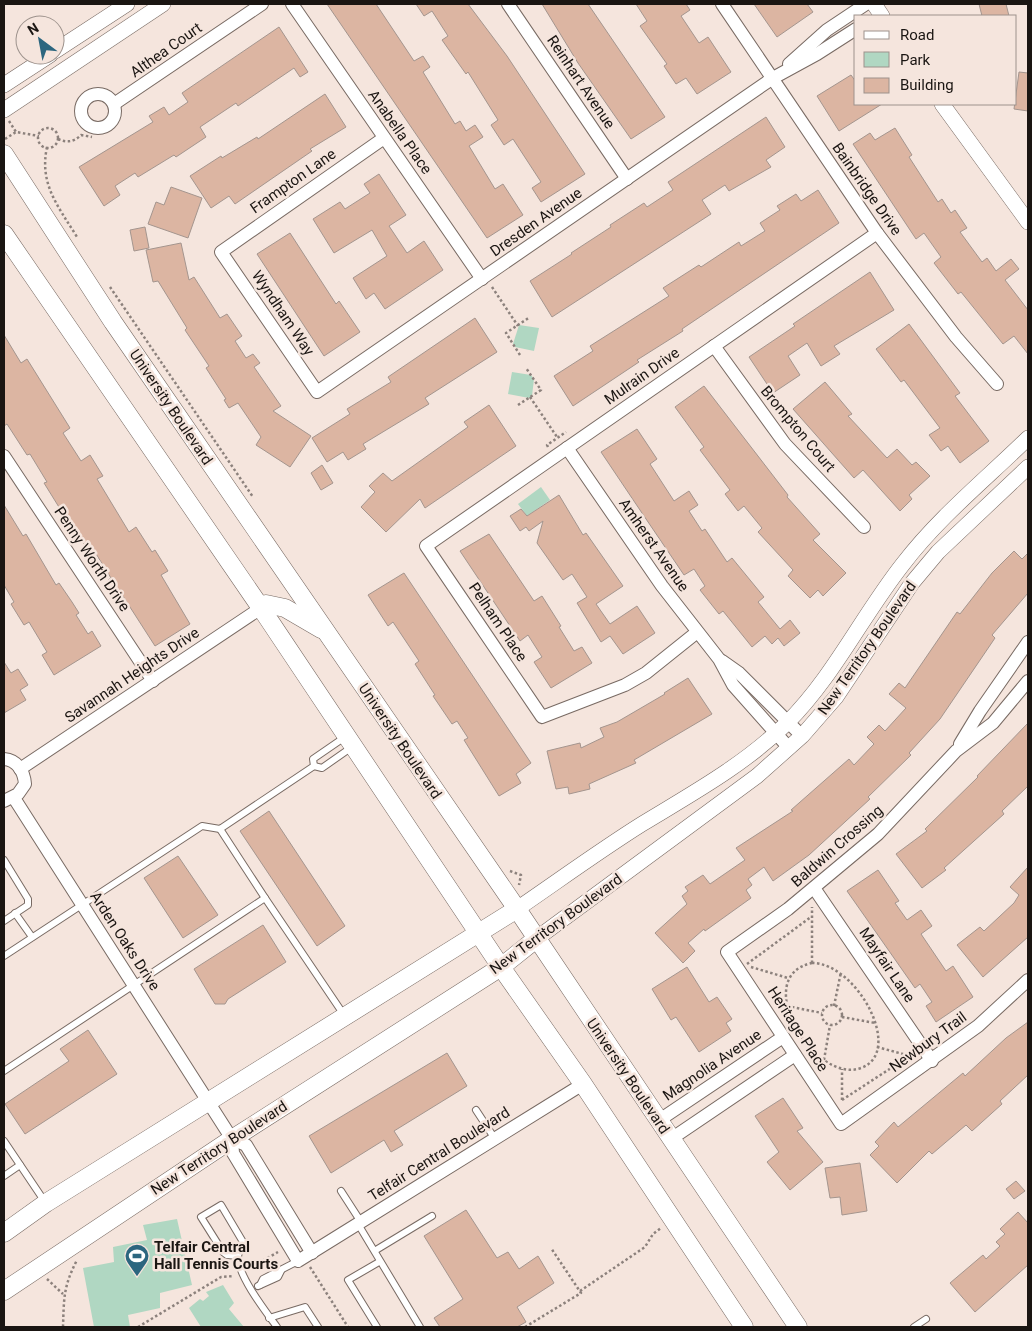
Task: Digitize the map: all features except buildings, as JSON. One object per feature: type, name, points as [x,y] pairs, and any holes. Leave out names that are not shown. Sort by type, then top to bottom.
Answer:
[{"type":"main road","name":"University Boulevard","points":[[4,154],[113,322],[517,909],[798,1327]]},
{"type":"main road","points":[[4,234],[261,608],[501,967],[583,1084],[744,1327]]},
{"type":"main road","points":[[261,608],[266,604],[285,608],[327,634]]},
{"type":"main road","name":"New Territory Boulevard","points":[[4,1233],[46,1203],[517,909]]},
{"type":"main road","name":"New Territory Boulevard","points":[[4,1291],[232,1139],[501,967],[536,939]]},
{"type":"street","points":[[65,45],[128,4]]},
{"type":"street","points":[[4,110],[163,4]]},
{"type":"street","name":"Althea Court","points":[[114,104],[262,4]]},
{"type":"street","name":"Anabella Place","points":[[292,4],[487,283]]},
{"type":"street","name":"Reinhart Avenue","points":[[508,4],[627,179]]},
{"type":"street","name":"Bainbridge Drive","points":[[722,4],[877,233],[956,337],[997,384]]},
{"type":"street","name":"Dresden Avenue","points":[[317,392],[487,283],[627,179],[772,78],[827,30],[866,4]]},
{"type":"street","name":"Dresden Avenue","points":[[772,78],[817,54],[854,30]]},
{"type":"street","points":[[4,85],[35,65]]},
{"type":"street","points":[[943,105],[1028,222]]},
{"type":"street","name":"Frampton Lane","points":[[222,252],[384,138]]},
{"type":"street","points":[[1002,185],[1028,210]]},
{"type":"street","name":"Mulrain Drive","points":[[426,546],[877,233]]},
{"type":"street","name":"Wyndham Way","points":[[222,252],[317,392]]},
{"type":"street","name":"Brompton Court","points":[[714,346],[785,444],[864,527]]},
{"type":"street","name":"New Territory Boulevard","points":[[517,909],[641,825],[694,794],[748,758],[775,734],[788,722],[827,677],[879,596],[904,563],[931,532],[1028,438]]},
{"type":"street","name":"Amherst Avenue","points":[[567,448],[696,633],[719,658],[739,673],[802,736]]},
{"type":"street","name":"Penny Worth Drive","points":[[4,456],[153,681]]},
{"type":"street","name":"New Territory Boulevard","points":[[536,939],[757,776],[802,736],[836,697],[912,583],[1028,467]]},
{"type":"street","name":"Pelham Place","points":[[426,546],[542,717],[625,685],[646,673],[696,633]]},
{"type":"street","name":"Savannah Heights Drive","points":[[20,768],[261,608]]},
{"type":"street","name":"Baldwin Crossing","points":[[956,751],[980,711],[1028,642]]},
{"type":"street","name":"Amherst Avenue","points":[[719,658],[733,685],[789,748]]},
{"type":"street","name":"Baldwin Crossing","points":[[730,956],[815,889],[878,834],[956,751],[993,723],[1028,681]]},
{"type":"street","points":[[4,758],[12,761],[20,768],[25,784],[9,800]]},
{"type":"street","name":"Arden Oaks Drive","points":[[9,800],[82,904],[208,1102]]},
{"type":"street","name":"Mayfair Lane","points":[[815,889],[931,1059]]},
{"type":"street","name":"Heritage Place","points":[[730,956],[841,1124]]},
{"type":"street","name":"Newbury Trail","points":[[841,1124],[978,1026],[1028,980]]},
{"type":"street","name":"Magnolia Avenue","points":[[658,1121],[784,1037]]},
{"type":"street","points":[[672,1140],[795,1055]]},
{"type":"street","name":"Telfair Central Boulevard","points":[[305,1257],[583,1084]]},
{"type":"street","points":[[208,1102],[232,1139],[233,1153],[268,1211],[305,1257]]},
{"type":"street","points":[[232,1139],[246,1145],[282,1203],[305,1257]]},
{"type":"street","points":[[268,1211],[282,1203]]},
{"type":"lane","points":[[314,766],[314,759],[350,741]]},
{"type":"lane","points":[[4,956],[202,826],[220,829],[314,766],[322,768],[350,741]]},
{"type":"lane","points":[[220,829],[345,1016]]},
{"type":"lane","points":[[4,860],[28,899],[28,905],[4,921]]},
{"type":"lane","points":[[4,1071],[265,898]]},
{"type":"lane","points":[[15,913],[32,937]]},
{"type":"lane","points":[[476,1110],[495,1139]]},
{"type":"lane","points":[[4,1141],[46,1203]]},
{"type":"lane","points":[[4,1176],[20,1165]]},
{"type":"lane","points":[[341,1191],[376,1250],[379,1262],[420,1327]]},
{"type":"lane","points":[[238,1256],[227,1255],[223,1252],[201,1217],[221,1205],[242,1238],[243,1247],[238,1256],[242,1273],[269,1318],[277,1327]]},
{"type":"lane","points":[[376,1250],[432,1216]]},
{"type":"lane","points":[[253,1290],[278,1277],[281,1271],[305,1257]]},
{"type":"lane","points":[[378,1327],[348,1280],[379,1262]]},
{"type":"lane","points":[[269,1318],[305,1307],[318,1327]]},
{"type":"lane","points":[[914,1327],[926,1319]]},
{"type":"path","points":[[51,128],[56,133],[58,139],[55,145],[46,147],[39,142],[39,136],[42,130],[51,128]]},
{"type":"path","points":[[4,140],[16,132],[39,136]]},
{"type":"path","points":[[58,139],[65,142],[72,141],[81,135],[92,138]]},
{"type":"path","points":[[46,147],[44,160],[46,182],[79,240]]},
{"type":"path","points":[[487,283],[518,326]]},
{"type":"path","points":[[108,284],[254,498]]},
{"type":"path","points":[[520,355],[506,334],[530,318]]},
{"type":"path","points":[[518,405],[541,390],[526,368]]},
{"type":"path","points":[[530,397],[558,438]]},
{"type":"path","points":[[505,865],[509,870],[520,876],[517,909]]},
{"type":"path","points":[[812,963],[811,917],[815,889]]},
{"type":"path","points":[[746,965],[811,917]]},
{"type":"path","points":[[730,956],[746,965],[788,978]]},
{"type":"path","points":[[812,963],[828,966],[841,972],[862,994],[875,1024],[877,1047],[868,1064],[860,1068],[842,1070],[824,1061],[799,1032],[788,1006],[788,978],[798,967],[812,963]]},
{"type":"path","points":[[834,1006],[841,972]]},
{"type":"path","points":[[788,1006],[822,1013]]},
{"type":"path","points":[[822,1013],[825,1008],[834,1006],[839,1009],[842,1017]]},
{"type":"path","points":[[822,1013],[825,1022],[830,1025]]},
{"type":"path","points":[[842,1017],[875,1024]]},
{"type":"path","points":[[830,1025],[839,1022],[842,1017]]},
{"type":"path","points":[[824,1061],[830,1025]]},
{"type":"path","points":[[877,1047],[908,1057],[931,1059]]},
{"type":"path","points":[[842,1100],[908,1057]]},
{"type":"path","points":[[841,1124],[842,1070]]},
{"type":"path","points":[[525,1327],[581,1293],[580,1291],[645,1247],[653,1234],[661,1228]]},
{"type":"path","points":[[551,1248],[580,1291]]},
{"type":"path","points":[[138,1327],[221,1277],[242,1273],[279,1251]]},
{"type":"path","points":[[305,1257],[348,1327]]},
{"type":"path","points":[[63,1327],[63,1295],[69,1276],[78,1258]]},
{"type":"path","points":[[41,1279],[52,1282],[63,1295]]},
{"type":"green space","points":[[519,325],[539,328],[534,351],[515,347],[513,344]]},
{"type":"green space","points":[[512,372],[531,375],[534,379],[532,396],[529,398],[508,394]]},
{"type":"green space","points":[[541,487],[550,500],[527,516],[518,504]]},
{"type":"green space","name":"Telfair Central Hall Tennis Courts","points":[[177,1219],[192,1285],[160,1293],[160,1308],[128,1315],[130,1327],[94,1327],[83,1268],[114,1262],[113,1247],[147,1240],[143,1225]]},
{"type":"green space","points":[[223,1285],[234,1303],[229,1309],[244,1327],[201,1327],[189,1308],[200,1299],[203,1301],[209,1296],[206,1292]]},
{"type":"place","name":"Telfair Central Hall Tennis Courts","points":[[137,1277]]}]
